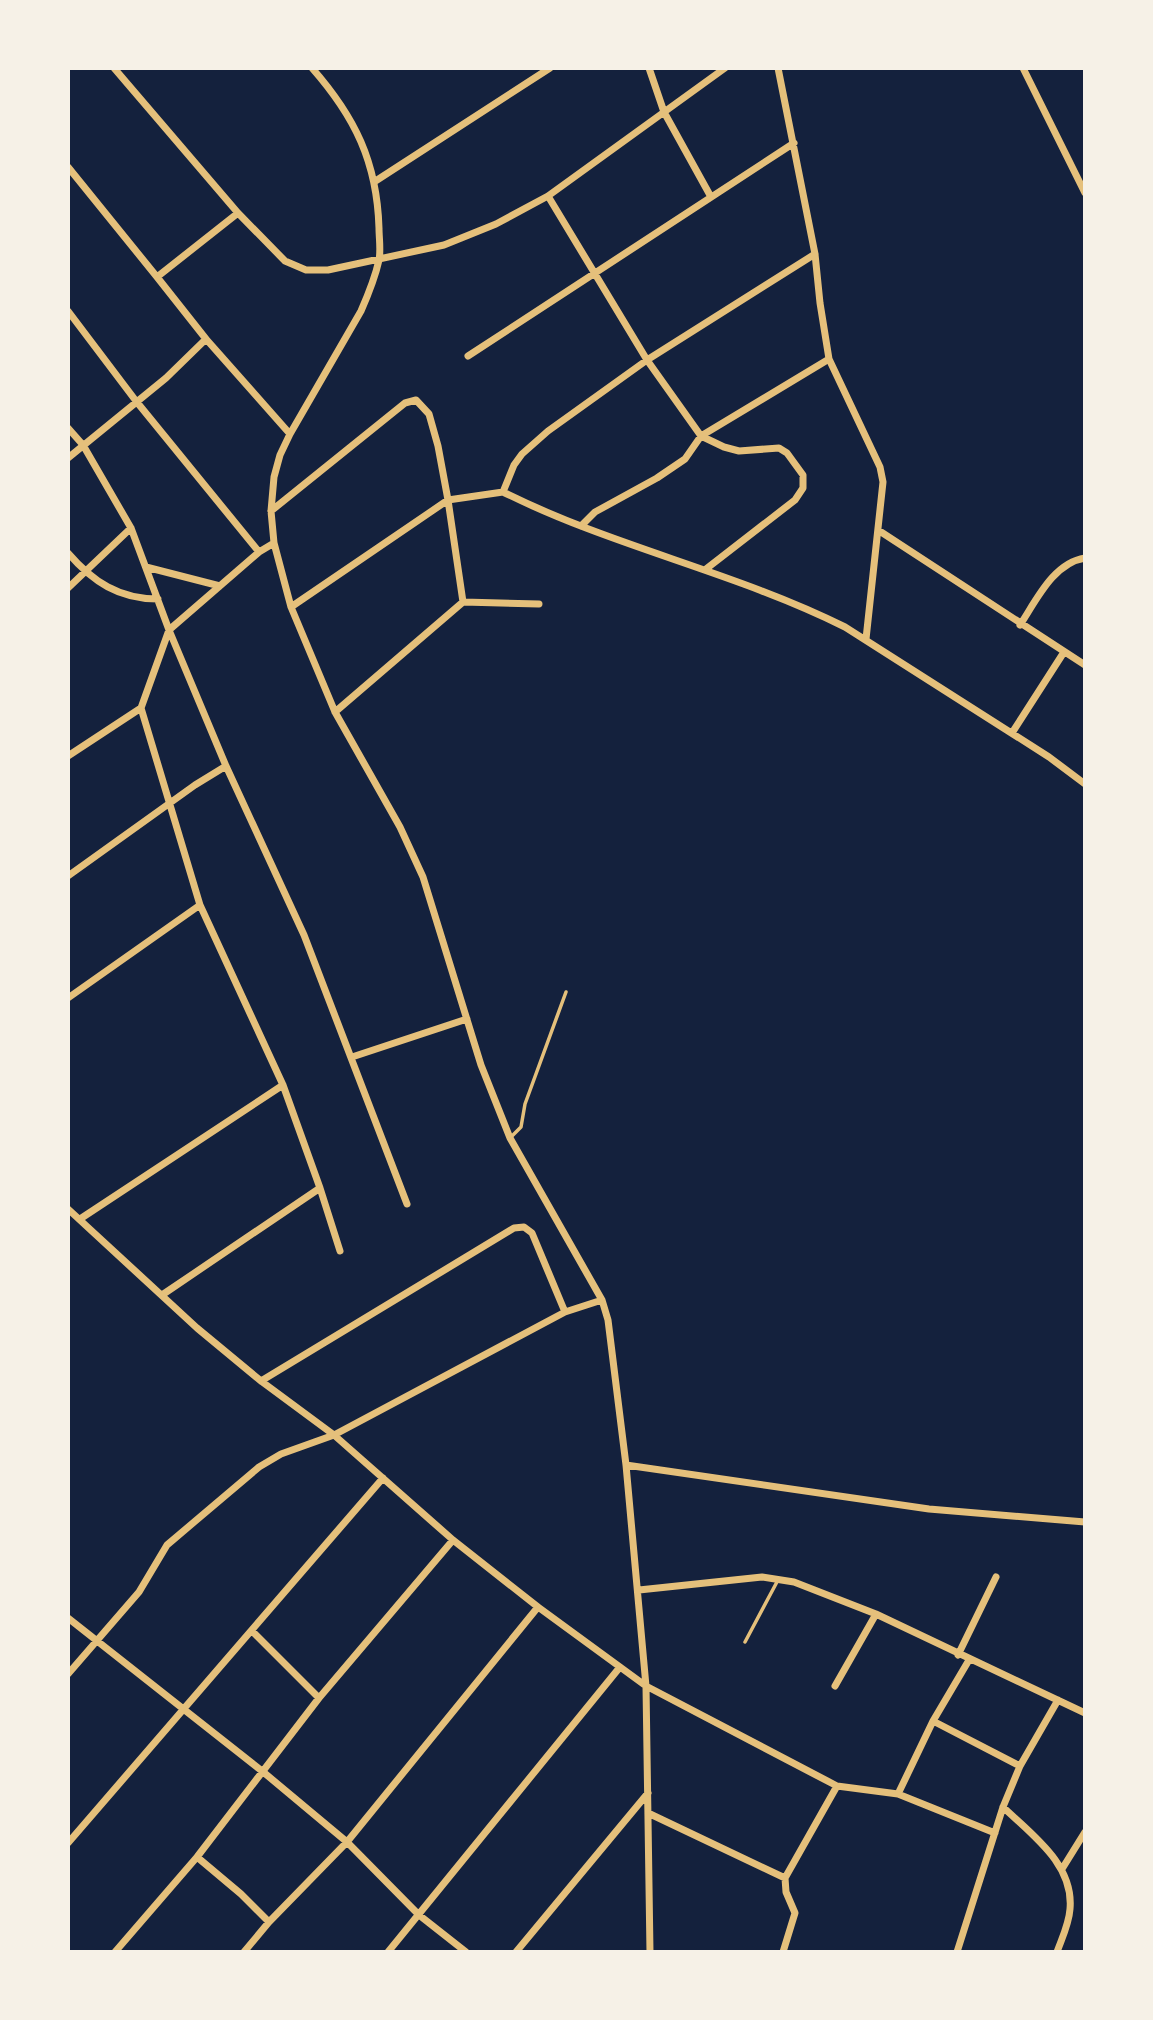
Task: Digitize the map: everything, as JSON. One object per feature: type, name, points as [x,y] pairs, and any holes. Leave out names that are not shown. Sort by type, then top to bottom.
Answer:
[{"type":"street","points":[[312,68],[348,114],[364,148],[374,181],[379,257],[361,311],[280,455],[274,477],[271,511],[274,543],[291,607],[335,712],[400,827],[423,877],[481,1065],[510,1138],[602,1300],[608,1320],[639,1590],[646,1686],[650,1952]]},
{"type":"street","points":[[374,181],[550,68]]},
{"type":"street","points":[[649,68],[664,112],[711,197]]},
{"type":"street","points":[[115,69],[238,213],[285,261],[298,268],[328,270],[444,245],[468,237],[548,195],[725,68]]},
{"type":"street","points":[[778,68],[815,254],[829,359],[880,467],[883,482],[866,639]]},
{"type":"street","points":[[1023,68],[1085,193]]},
{"type":"street","points":[[468,356],[794,143]]},
{"type":"street","points":[[68,167],[206,338],[290,434]]},
{"type":"street","points":[[548,195],[648,359],[701,436],[739,451],[779,448],[793,459],[803,475],[803,488],[794,500],[706,569]]},
{"type":"street","points":[[157,277],[238,213]]},
{"type":"street","points":[[503,492],[514,465],[534,443],[648,359],[815,254]]},
{"type":"street","points":[[68,311],[136,401],[259,552]]},
{"type":"street","points":[[68,458],[166,378],[206,338]]},
{"type":"street","points":[[581,526],[594,512],[657,478],[685,459],[701,436],[829,359]]},
{"type":"street","points":[[271,511],[405,403],[416,400],[429,414],[448,500],[463,602]]},
{"type":"street","points":[[68,428],[83,445],[131,528],[169,630],[226,766],[304,935],[407,1203]]},
{"type":"street","points":[[291,607],[448,500],[503,492],[581,526],[706,569],[818,613],[866,639],[1012,733],[1085,784]]},
{"type":"street","points":[[68,587],[131,528]]},
{"type":"street","points":[[878,530],[1085,665]]},
{"type":"street","points":[[274,543],[259,552],[169,630],[141,708],[200,905],[283,1085],[340,1251]]},
{"type":"street","points":[[68,553],[85,573],[111,589],[144,599],[158,599]]},
{"type":"street","points":[[1020,625],[1049,582],[1076,559],[1085,558]]},
{"type":"street","points":[[146,567],[220,586]]},
{"type":"street","points":[[335,712],[463,602],[539,604]]},
{"type":"street","points":[[1012,733],[1064,652]]},
{"type":"street","points":[[68,756],[141,708]]},
{"type":"street","points":[[68,876],[195,785],[226,766]]},
{"type":"street","points":[[68,998],[200,905]]},
{"type":"street","points":[[352,1057],[467,1019]]},
{"type":"street","points":[[80,1219],[283,1085]]},
{"type":"street","points":[[162,1295],[320,1188]]},
{"type":"street","points":[[68,1209],[197,1328],[261,1381],[334,1435],[453,1541],[646,1686],[838,1786],[898,1794],[995,1833]]},
{"type":"street","points":[[261,1381],[514,1227],[524,1227],[532,1233],[565,1312]]},
{"type":"street","points":[[68,1674],[139,1592],[167,1545],[259,1467],[281,1454],[334,1435],[565,1312],[602,1300]]},
{"type":"street","points":[[626,1465],[929,1509],[1085,1522]]},
{"type":"street","points":[[68,1843],[383,1478]]},
{"type":"street","points":[[115,1952],[197,1857],[319,1698],[453,1541]]},
{"type":"street","points":[[639,1590],[762,1577],[794,1582],[876,1614],[1085,1713]]},
{"type":"street","points":[[958,1655],[996,1577]]},
{"type":"street","points":[[244,1952],[269,1922],[347,1842],[538,1607]]},
{"type":"street","points":[[835,1686],[876,1614]]},
{"type":"street","points":[[68,1618],[262,1771],[347,1842],[419,1915],[466,1952]]},
{"type":"street","points":[[252,1631],[319,1698]]},
{"type":"street","points":[[898,1794],[933,1721],[970,1660]]},
{"type":"street","points":[[388,1952],[620,1667]]},
{"type":"street","points":[[957,1952],[1003,1807],[1020,1766],[1058,1700]]},
{"type":"street","points":[[933,1721],[1020,1766]]},
{"type":"street","points":[[783,1952],[795,1913],[786,1892],[785,1878],[838,1786]]},
{"type":"street","points":[[516,1952],[648,1793]]},
{"type":"street","points":[[1003,1807],[1052,1855],[1062,1869],[1070,1909],[1058,1952]]},
{"type":"street","points":[[648,1813],[785,1878]]},
{"type":"street","points":[[1062,1869],[1085,1832]]},
{"type":"street","points":[[197,1857],[269,1922]]},
{"type":"lane","points":[[510,1138],[521,1127],[525,1104],[566,992]]},
{"type":"lane","points":[[745,1642],[778,1578]]}]
